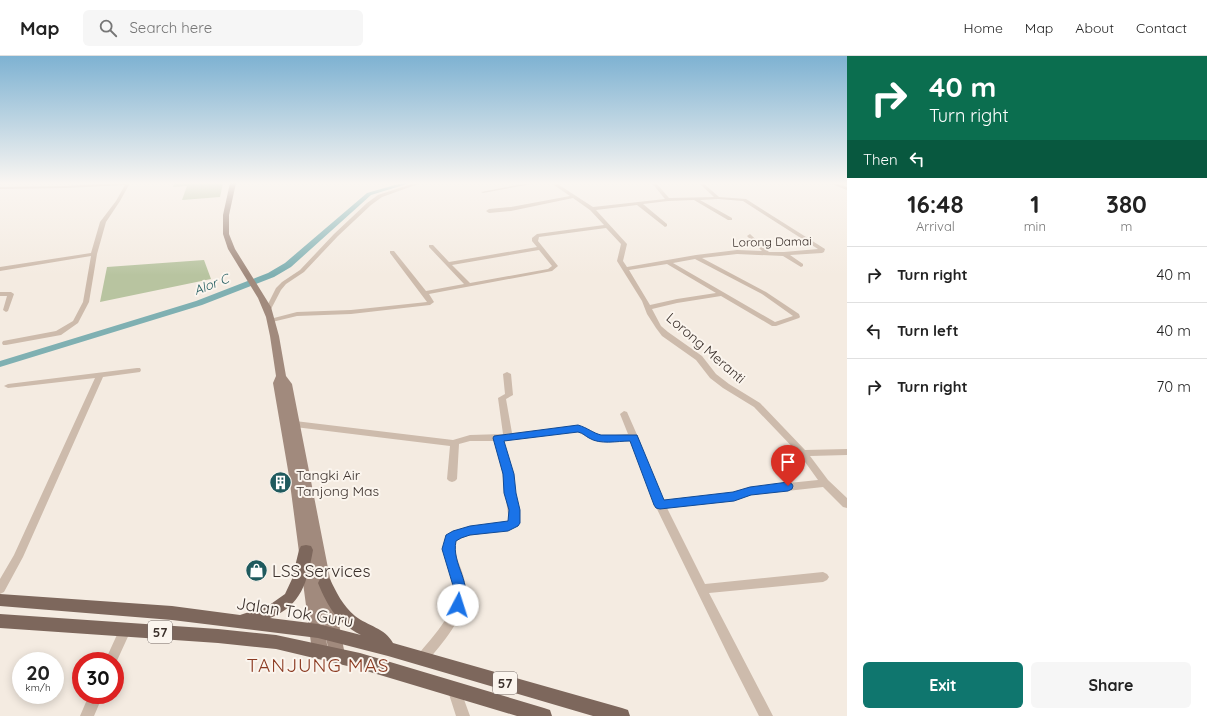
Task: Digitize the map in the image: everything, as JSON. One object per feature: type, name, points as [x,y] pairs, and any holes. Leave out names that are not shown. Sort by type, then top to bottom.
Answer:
[{"type":"main road","points":[[229,214],[226,229],[228,242],[262,297],[272,320],[281,376],[287,384],[295,424],[337,655]]},
{"type":"main road","points":[[281,376],[278,383],[295,476],[320,651]]},
{"type":"main road","points":[[239,621],[275,611],[286,603],[294,593],[299,580],[306,550]]},
{"type":"main road","points":[[325,583],[332,600],[339,610],[349,620],[383,640],[388,649]]},
{"type":"main road","name":"Jalan Tok Guru","points":[[0,600],[172,613],[318,631],[388,649],[622,716]]},
{"type":"main road","name":"57","points":[[1,623],[218,636],[276,642],[337,655],[544,716]]},
{"type":"street","points":[[6,343],[58,333],[76,322],[86,302],[94,254],[102,222],[109,214]]},
{"type":"street","points":[[268,310],[281,286],[302,271],[359,214]]},
{"type":"street","name":"Lorong Meranti","points":[[596,214],[624,244],[620,261],[658,327],[665,334],[699,358],[713,376],[757,405],[803,453],[825,483],[847,504]]},
{"type":"street","points":[[651,214],[665,225]]},
{"type":"street","points":[[721,214],[730,219]]},
{"type":"street","name":"Lorong Damai","points":[[625,269],[696,257],[737,252],[784,254],[822,251],[822,249],[768,214]]},
{"type":"street","points":[[426,293],[541,272],[554,268],[554,263],[540,248],[534,238],[537,236],[607,226]]},
{"type":"street","points":[[750,236],[768,254]]},
{"type":"street","points":[[431,246],[468,285]]},
{"type":"street","points":[[447,264],[540,248]]},
{"type":"street","points":[[272,320],[297,314],[351,312],[428,304],[431,302],[426,293],[392,252]]},
{"type":"street","points":[[0,269],[94,254]]},
{"type":"street","points":[[784,254],[801,265]]},
{"type":"street","points":[[668,262],[774,325],[797,317],[796,314],[764,293],[696,257]]},
{"type":"street","points":[[0,294],[11,294],[6,310]]},
{"type":"street","points":[[648,308],[677,301],[723,294]]},
{"type":"street","points":[[8,386],[137,370]]},
{"type":"street","points":[[422,659],[452,619],[458,605],[460,589],[448,549],[451,539],[457,534],[508,526],[514,523],[514,510],[510,493],[503,438],[502,398],[509,395],[507,374]]},
{"type":"street","points":[[0,589],[18,557],[100,375]]},
{"type":"street","points":[[624,414],[660,505],[734,655],[766,716]]},
{"type":"street","points":[[295,424],[455,443],[464,438],[503,438],[578,429],[586,431],[592,436],[601,439],[634,438]]},
{"type":"street","points":[[452,479],[455,443]]},
{"type":"street","points":[[803,453],[847,452]]},
{"type":"street","points":[[660,505],[734,497],[750,491],[825,483]]},
{"type":"street","points":[[702,589],[824,577]]},
{"type":"street","points":[[115,652],[125,630]]},
{"type":"street","points":[[453,688],[463,716]]},
{"type":"street","points":[[87,716],[92,704]]},
{"type":"green space","points":[[204,260],[211,279],[100,302],[107,267]]},
{"type":"building","name":"Tangki Air Tanjong Mas","points":[[286,478],[287,486],[276,488],[274,480]]},
{"type":"waterway","name":"Alor C","points":[[0,364],[199,303],[271,275],[288,265],[346,214]]},
{"type":"place","name":"Tangki Air Tanjong Mas","points":[[281,483]]},
{"type":"place","name":"LSS Services","points":[[257,571]]},
{"type":"district","name":"TANJUNG MAS","points":[[318,665]]},
{"type":"route","points":[[458,605],[460,583],[448,549],[451,539],[457,534],[511,526],[514,523],[514,510],[508,474],[498,438],[578,429],[586,431],[592,436],[601,439],[634,438],[660,505],[734,497],[750,491],[788,486]]}]
